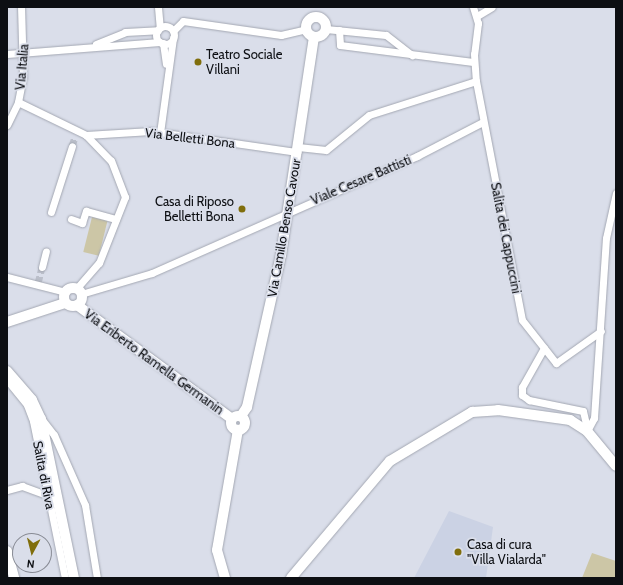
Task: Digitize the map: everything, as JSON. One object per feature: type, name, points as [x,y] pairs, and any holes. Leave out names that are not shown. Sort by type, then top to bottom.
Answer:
[{"type":"main road","points":[[315,12],[324,20],[326,29],[323,34],[314,37],[306,29],[307,22],[315,12]]},
{"type":"main road","name":"Via Camillo Benso Cavour","points":[[236,417],[247,406],[289,211],[314,37]]},
{"type":"main road","points":[[65,303],[74,291]]},
{"type":"main road","points":[[7,322],[65,303],[77,305],[74,291]]},
{"type":"main road","name":"Via Eriberto Ramella Germanin","points":[[77,305],[236,417]]},
{"type":"main road","points":[[7,371],[32,400],[42,419]]},
{"type":"main road","points":[[291,578],[390,461],[462,416],[480,409],[560,417],[587,431],[616,466]]},
{"type":"main road","points":[[225,578],[217,550],[238,430],[231,425],[236,417]]},
{"type":"main road","name":"Salita di Riva","points":[[42,419],[74,578]]},
{"type":"main road","points":[[7,551],[14,578]]},
{"type":"street","name":"Via Italia","points":[[7,125],[18,102],[25,52],[21,7]]},
{"type":"street","points":[[158,7],[161,43],[168,72]]},
{"type":"street","points":[[473,7],[477,16],[492,7]]},
{"type":"street","name":"Salita dei Cappuccini","points":[[477,16],[473,62],[483,122],[522,320],[556,363],[601,332]]},
{"type":"street","points":[[7,54],[92,46],[144,46],[161,43],[173,34],[183,21],[282,35],[306,29]]},
{"type":"street","points":[[92,46],[125,32],[159,29],[167,26],[173,34],[160,133]]},
{"type":"street","points":[[326,29],[386,35],[412,55]]},
{"type":"street","points":[[339,30],[340,45],[473,62]]},
{"type":"street","points":[[144,46],[164,56]]},
{"type":"street","name":"Via Belletti Bona","points":[[18,102],[77,135],[160,133],[297,149],[326,150],[369,115],[476,81]]},
{"type":"street","name":"Viale Cesare Battisti","points":[[74,291],[152,273],[289,211],[417,156],[483,122]]},
{"type":"street","points":[[7,277],[74,291],[98,264],[125,197],[123,185],[111,161],[86,135]]},
{"type":"street","points":[[51,212],[72,146]]},
{"type":"street","points":[[587,431],[594,418],[601,332],[606,238],[616,193]]},
{"type":"street","points":[[71,220],[82,223],[86,211],[116,219]]},
{"type":"street","points":[[42,267],[46,251]]},
{"type":"street","points":[[544,348],[522,387],[522,394],[529,400],[583,411],[588,420],[587,431]]},
{"type":"street","name":"Salita di Riva","points":[[7,380],[27,405],[65,578]]},
{"type":"street","points":[[42,419],[54,435],[86,505],[97,578]]},
{"type":"street","points":[[7,490],[22,486],[48,496]]},
{"type":"shaded area","points":[[92,217],[108,221],[99,256],[83,252]]},
{"type":"shaded area","name":"Casa di cura \"Villa Vialarda\"","points":[[449,511],[493,527],[486,578],[414,578]]},
{"type":"shaded area","points":[[592,553],[616,561],[616,578],[582,578]]},
{"type":"tunnel","points":[[72,146],[75,137]]},
{"type":"tunnel","points":[[38,283],[42,267]]},
{"type":"place","name":"Teatro Sociale Villani","points":[[198,62]]},
{"type":"place","name":"Casa di Riposo Belletti Bona","points":[[242,209]]},
{"type":"place","name":"Casa di cura \"Villa Vialarda\"","points":[[458,552]]}]
